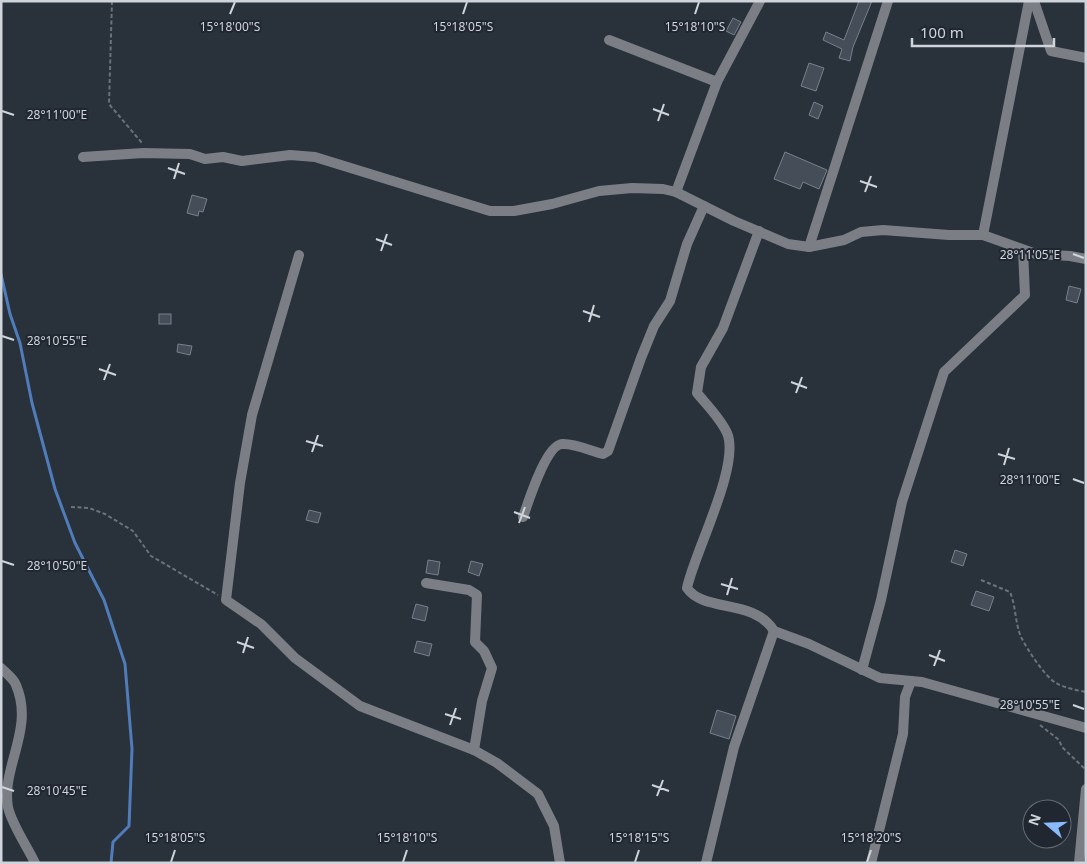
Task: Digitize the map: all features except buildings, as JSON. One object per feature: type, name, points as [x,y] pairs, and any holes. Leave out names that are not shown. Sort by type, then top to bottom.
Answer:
[{"type":"street","points":[[676,192],[717,82],[760,1]]},
{"type":"street","points":[[809,247],[888,1]]},
{"type":"street","points":[[983,235],[1029,1]]},
{"type":"street","points":[[1034,1],[1052,51],[1086,58]]},
{"type":"street","points":[[610,40],[717,82]]},
{"type":"street","points":[[83,157],[143,153],[181,156],[190,154],[205,159],[223,157],[242,161],[290,155],[315,157],[490,211],[514,211],[552,204],[599,191],[663,189],[676,192],[788,244],[809,247],[844,240],[862,232],[883,230],[949,236],[983,235],[1000,239],[1036,254],[1086,259]]},
{"type":"street","points":[[523,517],[547,456],[556,446],[563,444],[603,454],[608,451],[641,358],[654,326],[670,301],[687,244],[704,206]]},
{"type":"street","points":[[759,231],[723,328],[701,367],[697,392],[728,434],[729,453],[721,494],[686,588],[691,595],[701,599],[742,609],[767,620],[774,631],[809,644],[880,678],[942,687],[1086,728]]},
{"type":"street","points":[[862,670],[881,600],[902,502],[944,372],[1025,296],[1023,250]]},
{"type":"street","points":[[299,254],[252,415],[240,483],[226,600],[261,624],[295,658],[360,706],[474,750],[497,763],[538,794],[554,826],[560,863]]},
{"type":"street","points":[[426,583],[469,590],[477,595],[475,642],[484,651],[492,668],[482,701],[474,750]]},
{"type":"street","points":[[706,863],[734,747],[774,631]]},
{"type":"street","points":[[1,668],[16,684],[21,711],[22,734],[7,784],[8,808]]},
{"type":"street","points":[[871,863],[903,734],[906,697],[911,681]]},
{"type":"street","points":[[1079,863],[1086,789]]},
{"type":"street","points":[[1,796],[36,863]]},
{"type":"path","points":[[112,1],[109,104],[142,141],[143,153]]},
{"type":"path","points":[[71,507],[89,508],[105,514],[133,531],[151,556],[226,600]]},
{"type":"path","points":[[981,580],[1010,592],[1016,606],[1021,636],[1036,661],[1054,682],[1068,688],[1086,692]]},
{"type":"path","points":[[1038,724],[1059,740],[1062,747],[1086,770]]},
{"type":"waterway","points":[[1,274],[10,314],[20,343],[32,403],[55,489],[75,543],[104,600],[125,664],[132,749],[129,826],[113,842],[111,863]]}]
